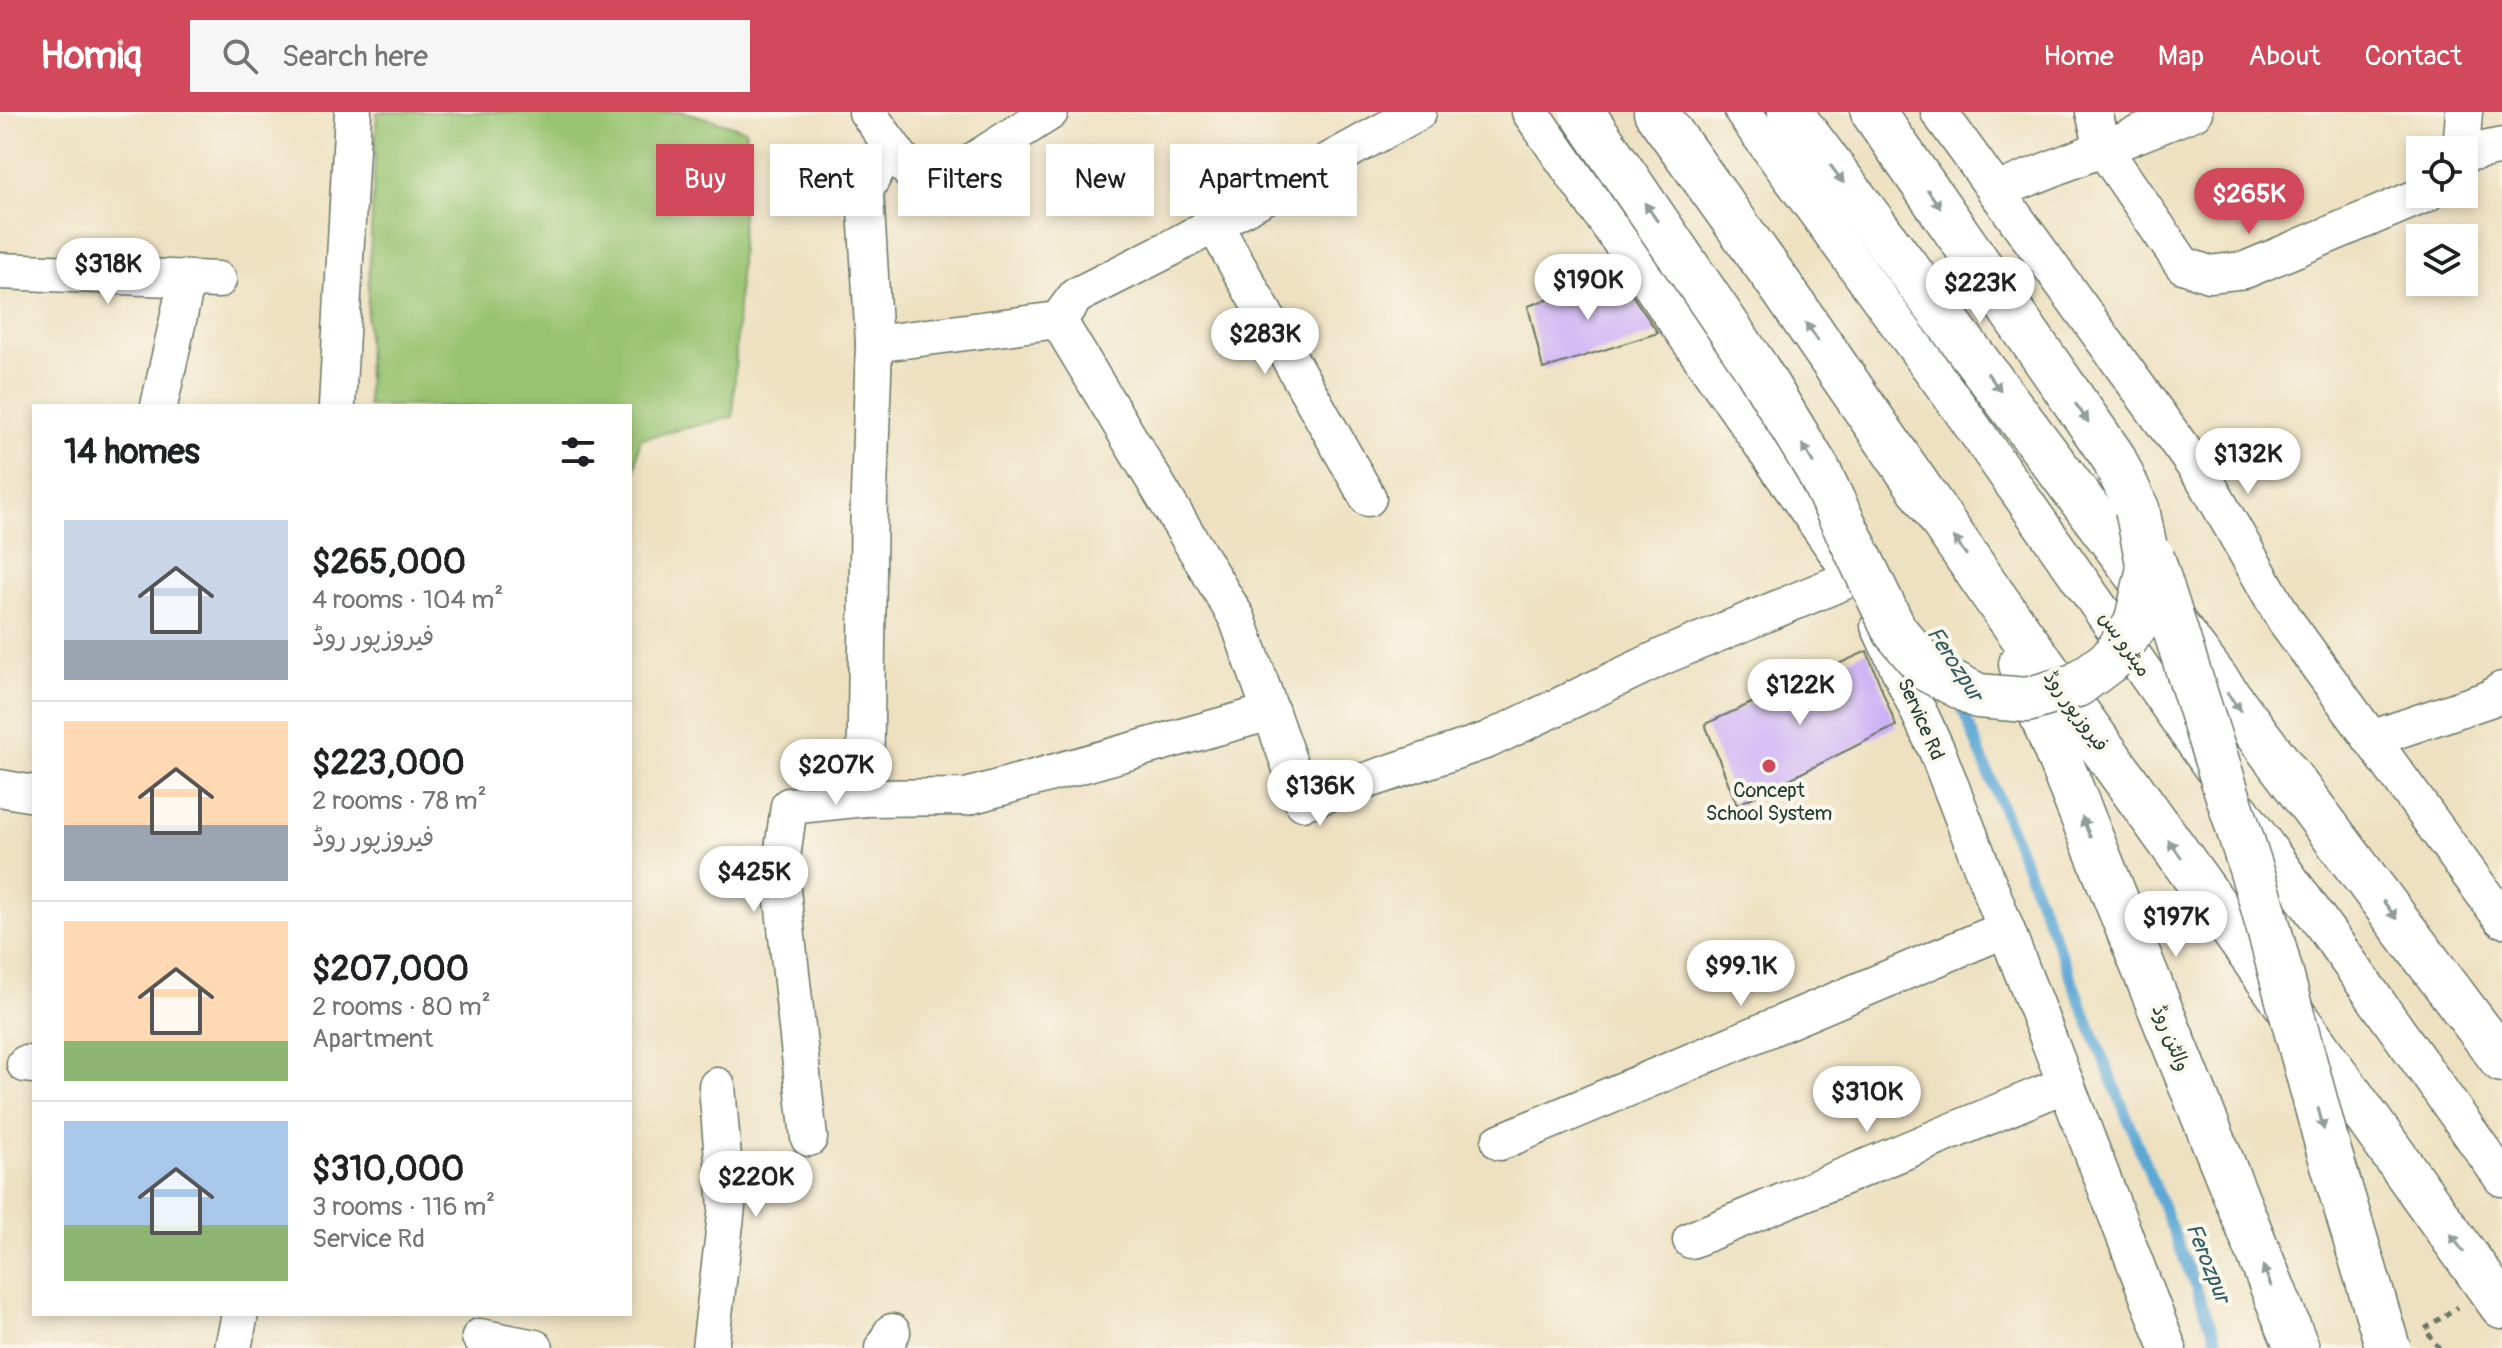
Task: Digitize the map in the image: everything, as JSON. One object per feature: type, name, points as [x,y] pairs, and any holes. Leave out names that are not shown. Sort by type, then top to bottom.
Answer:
[{"type":"main road","points":[[1582,112],[1757,369],[1818,470],[1895,631],[1928,670],[1978,696],[2027,700],[2077,685],[2112,659],[2136,624],[2149,568],[2137,509]]},
{"type":"main road","name":"فیروزپور روڈ","points":[[1656,112],[1780,285],[1993,595],[2502,1306]]},
{"type":"main road","points":[[1790,112],[2502,1060]]},
{"type":"main road","points":[[1873,112],[2113,457],[2137,509],[2261,900],[2328,1148],[2407,1339]]},
{"type":"main road","name":"والٹن روڈ","points":[[1993,595],[2297,1348]]},
{"type":"street","points":[[337,404],[353,112]]},
{"type":"street","points":[[867,112],[917,181],[935,182],[1050,112]]},
{"type":"street","points":[[874,344],[1058,320],[1076,296],[1418,112]]},
{"type":"street","name":"Service Rd","points":[[1530,112],[1863,590],[1937,751],[2168,1348]]},
{"type":"street","name":"میٹرو بس","points":[[1743,112],[1958,406],[2502,1178]]},
{"type":"street","points":[[1939,112],[2207,483],[2285,620],[2500,911]]},
{"type":"street","points":[[2094,112],[2103,148],[2183,265],[2209,274],[2245,270],[2406,202]]},
{"type":"street","points":[[1996,191],[2194,112]]},
{"type":"street","points":[[2463,136],[2464,112]]},
{"type":"street","points":[[865,798],[874,344],[865,191],[890,144]]},
{"type":"street","points":[[2478,150],[2502,146]]},
{"type":"street","points":[[1214,224],[1368,498]]},
{"type":"street","points":[[0,271],[203,280],[160,404]]},
{"type":"street","points":[[1058,320],[1237,618],[1303,802],[1488,740],[1666,655],[1854,577]]},
{"type":"street","points":[[2371,739],[2489,699],[2502,690]]},
{"type":"street","points":[[809,1138],[780,872],[789,806],[865,798],[966,797],[1271,712]]},
{"type":"street","points":[[0,788],[32,794]]},
{"type":"street","points":[[1500,1142],[2006,929]]},
{"type":"street","points":[[1691,1240],[2066,1084]]},
{"type":"street","points":[[710,1348],[727,1207],[717,1086]]},
{"type":"street","points":[[233,1348],[240,1316]]},
{"type":"street","points":[[481,1333],[535,1348]]},
{"type":"path","points":[[2407,1339],[2439,1348]]},
{"type":"green space","points":[[377,112],[686,112],[746,130],[745,144],[656,144],[656,216],[742,216],[733,417],[640,439],[632,493],[632,404],[368,404],[367,319]]},
{"type":"building","points":[[1619,276],[1658,333],[1543,369],[1528,306]]},
{"type":"building","name":"Concept School System","points":[[1867,651],[1896,726],[1737,805],[1705,724]]},
{"type":"waterway","name":"Ferozpur","points":[[1960,703],[2220,1348]]},
{"type":"place","name":"Concept School System","points":[[1769,766]]}]
